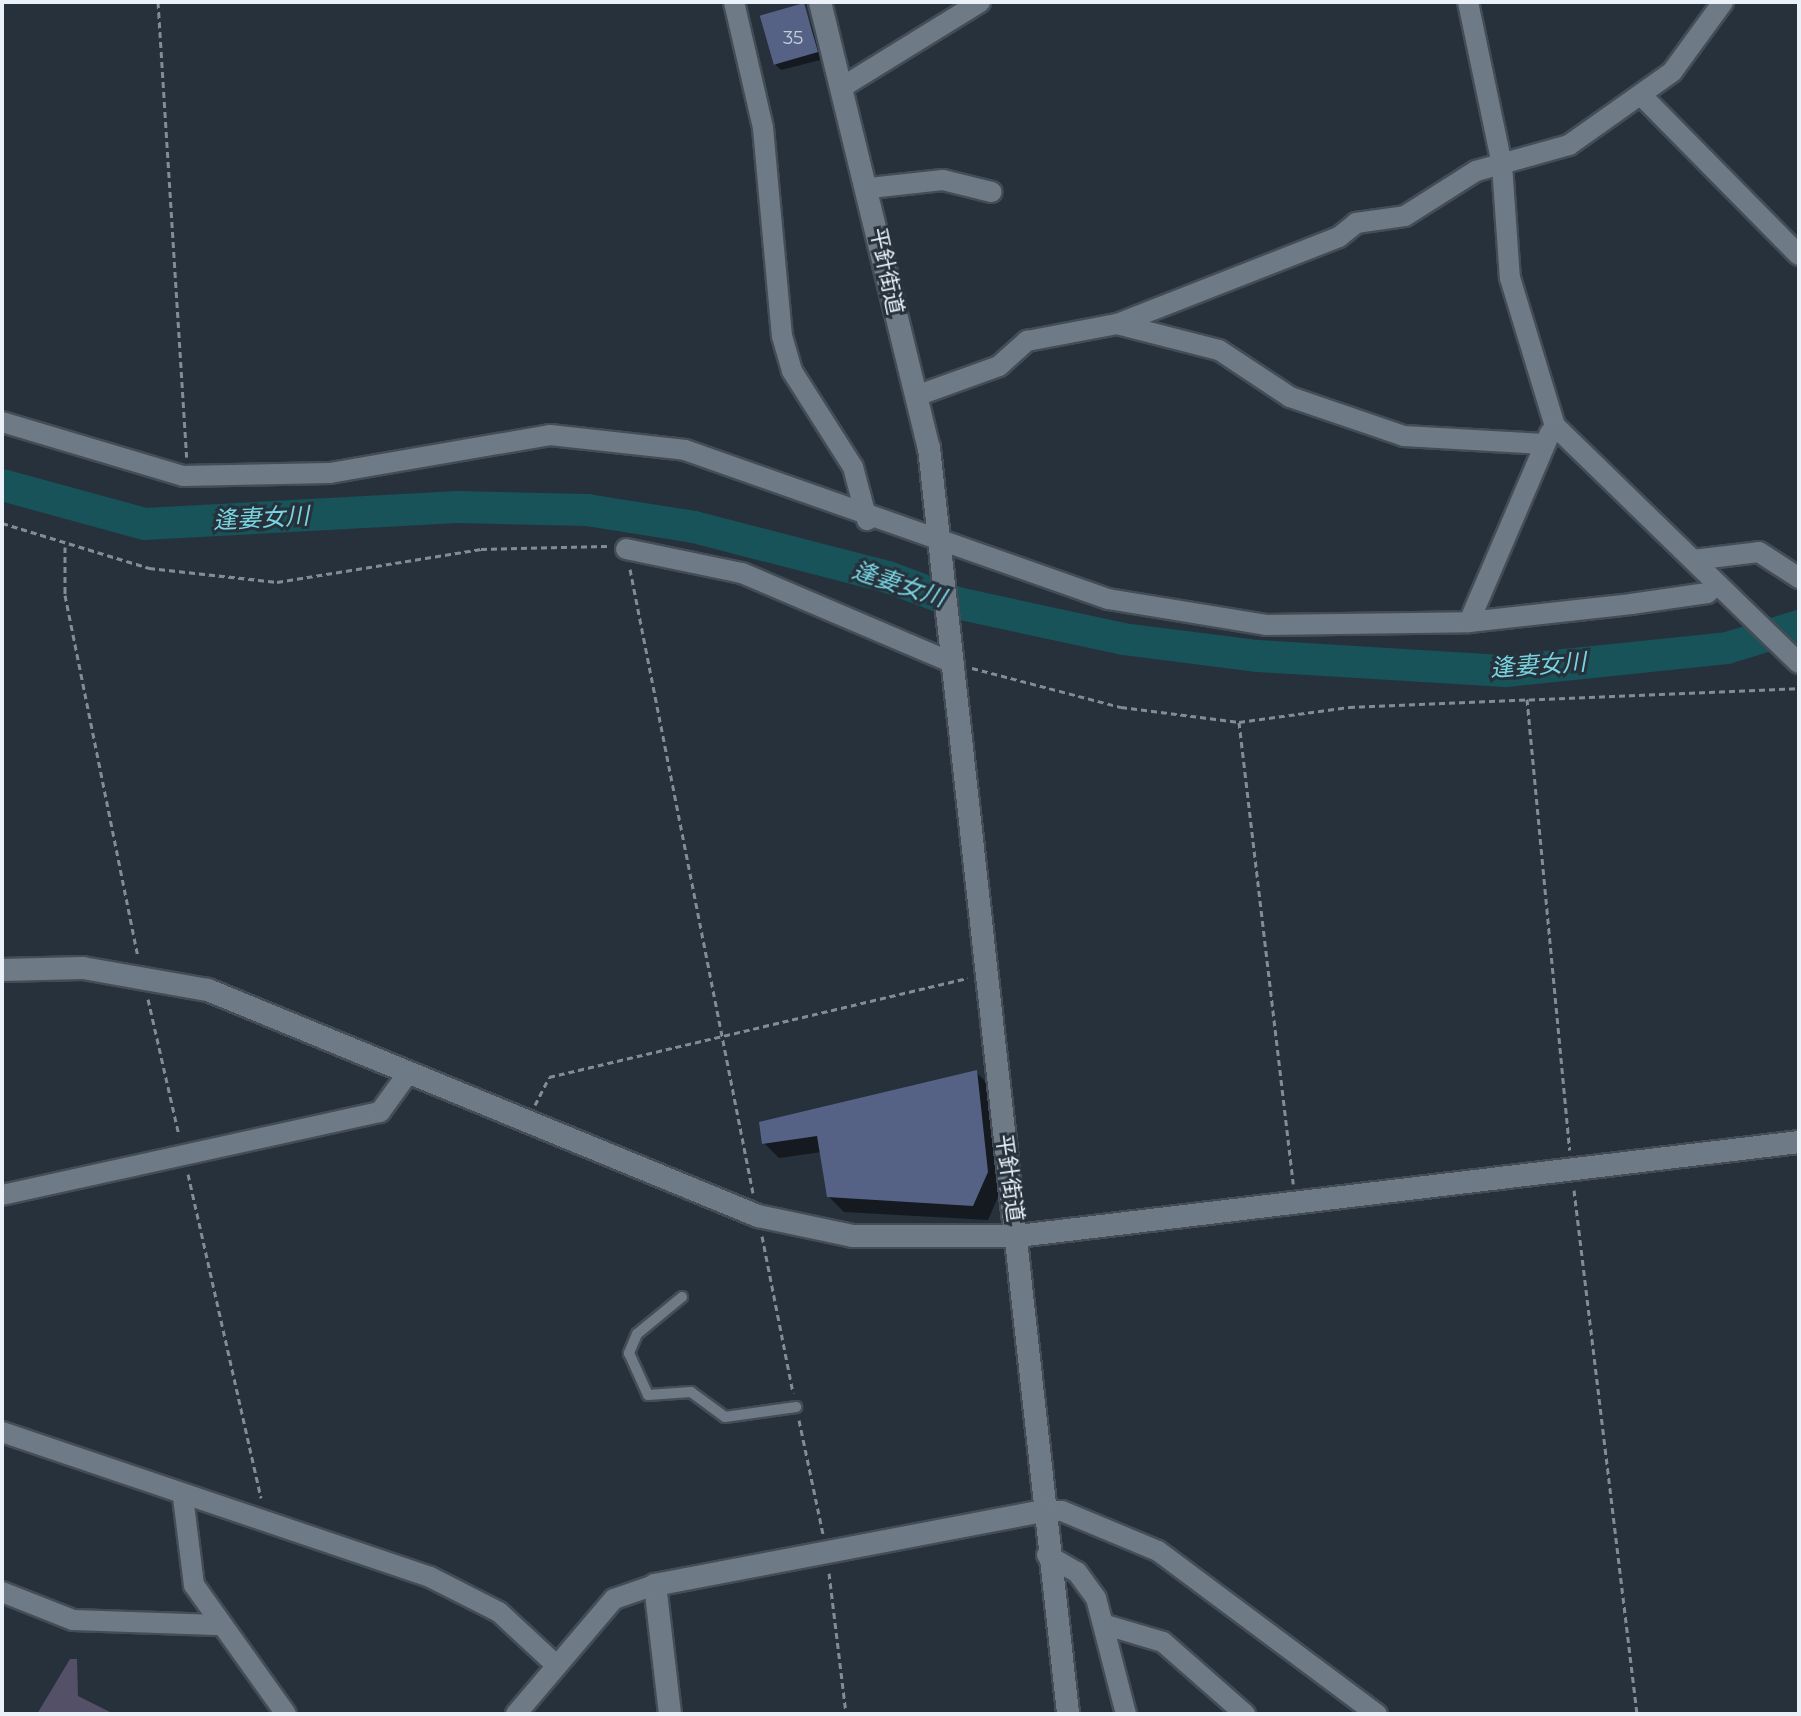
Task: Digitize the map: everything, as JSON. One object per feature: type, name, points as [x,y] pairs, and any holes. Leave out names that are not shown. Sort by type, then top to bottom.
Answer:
[{"type":"street","points":[[734,2],[763,128],[782,336],[792,371],[853,467],[867,520]]},
{"type":"street","name":"平針街道","points":[[820,2],[870,188],[929,448],[982,974],[1018,1236],[1047,1555],[1068,1714]]},
{"type":"street","points":[[844,86],[980,2]]},
{"type":"street","points":[[1468,2],[1502,165],[1510,278],[1549,435],[1693,560],[1799,663]]},
{"type":"street","points":[[916,396],[999,366],[1027,341],[1117,324],[1339,237],[1356,223],[1405,216],[1476,171],[1569,145],[1643,97],[1672,72],[1723,2]]},
{"type":"street","points":[[1643,97],[1799,255]]},
{"type":"street","points":[[870,188],[943,180],[992,192]]},
{"type":"street","points":[[1117,324],[1219,350],[1290,397],[1404,436],[1549,435]]},
{"type":"street","points":[[2,422],[183,476],[330,473],[550,435],[685,450],[867,520],[1108,599],[1266,625],[1469,622],[1646,602],[1717,585]]},
{"type":"street","points":[[1469,622],[1549,435]]},
{"type":"street","points":[[626,549],[742,573],[951,653]]},
{"type":"street","points":[[1693,560],[1759,552],[1799,578]]},
{"type":"street","points":[[2,970],[50,965],[142,976],[256,1007],[758,1216],[853,1236],[1018,1236],[1799,1142]]},
{"type":"street","points":[[2,1195],[380,1112],[409,1072]]},
{"type":"street","points":[[2,1432],[183,1497],[265,1519],[489,1606],[555,1664]]},
{"type":"street","points":[[183,1497],[194,1585],[216,1625],[286,1714]]},
{"type":"street","points":[[516,1714],[555,1664],[614,1599],[655,1585],[826,1550],[1044,1511],[1062,1511],[1158,1551],[1377,1714]]},
{"type":"street","points":[[1047,1555],[1077,1572],[1106,1625],[1126,1714]]},
{"type":"street","points":[[655,1585],[670,1714]]},
{"type":"street","points":[[2,1592],[73,1620],[216,1625]]},
{"type":"street","points":[[1106,1625],[1163,1642],[1245,1714]]},
{"type":"lane","points":[[682,1297],[637,1334],[629,1353],[648,1395],[691,1392],[725,1417],[796,1407]]},
{"type":"path","points":[[158,2],[189,450],[183,476]]},
{"type":"path","points":[[2,523],[65,547],[149,568],[277,582],[481,549],[567,542],[626,549],[826,1550],[846,1714]]},
{"type":"path","points":[[65,547],[65,595],[142,976],[265,1519]]},
{"type":"path","points":[[951,653],[1121,707],[1239,722],[1349,707],[1799,688]]},
{"type":"path","points":[[1527,699],[1571,1168],[1637,1714]]},
{"type":"path","points":[[1239,722],[1295,1201]]},
{"type":"path","points":[[527,1120],[549,1077],[724,1039],[982,974]]},
{"type":"shaded area","points":[[70,1659],[77,1659],[78,1696],[114,1714],[37,1714]]},
{"type":"building","points":[[804,3],[818,52],[774,65],[760,16]]},
{"type":"building","points":[[977,1070],[988,1172],[973,1206],[827,1197],[817,1136],[762,1144],[759,1122]]},
{"type":"waterway","name":"逢妻女川","points":[[2,485],[145,524],[458,507],[587,510],[694,527],[888,577],[957,603],[1123,639],[1258,656],[1506,671],[1727,648],[1799,626]]}]
